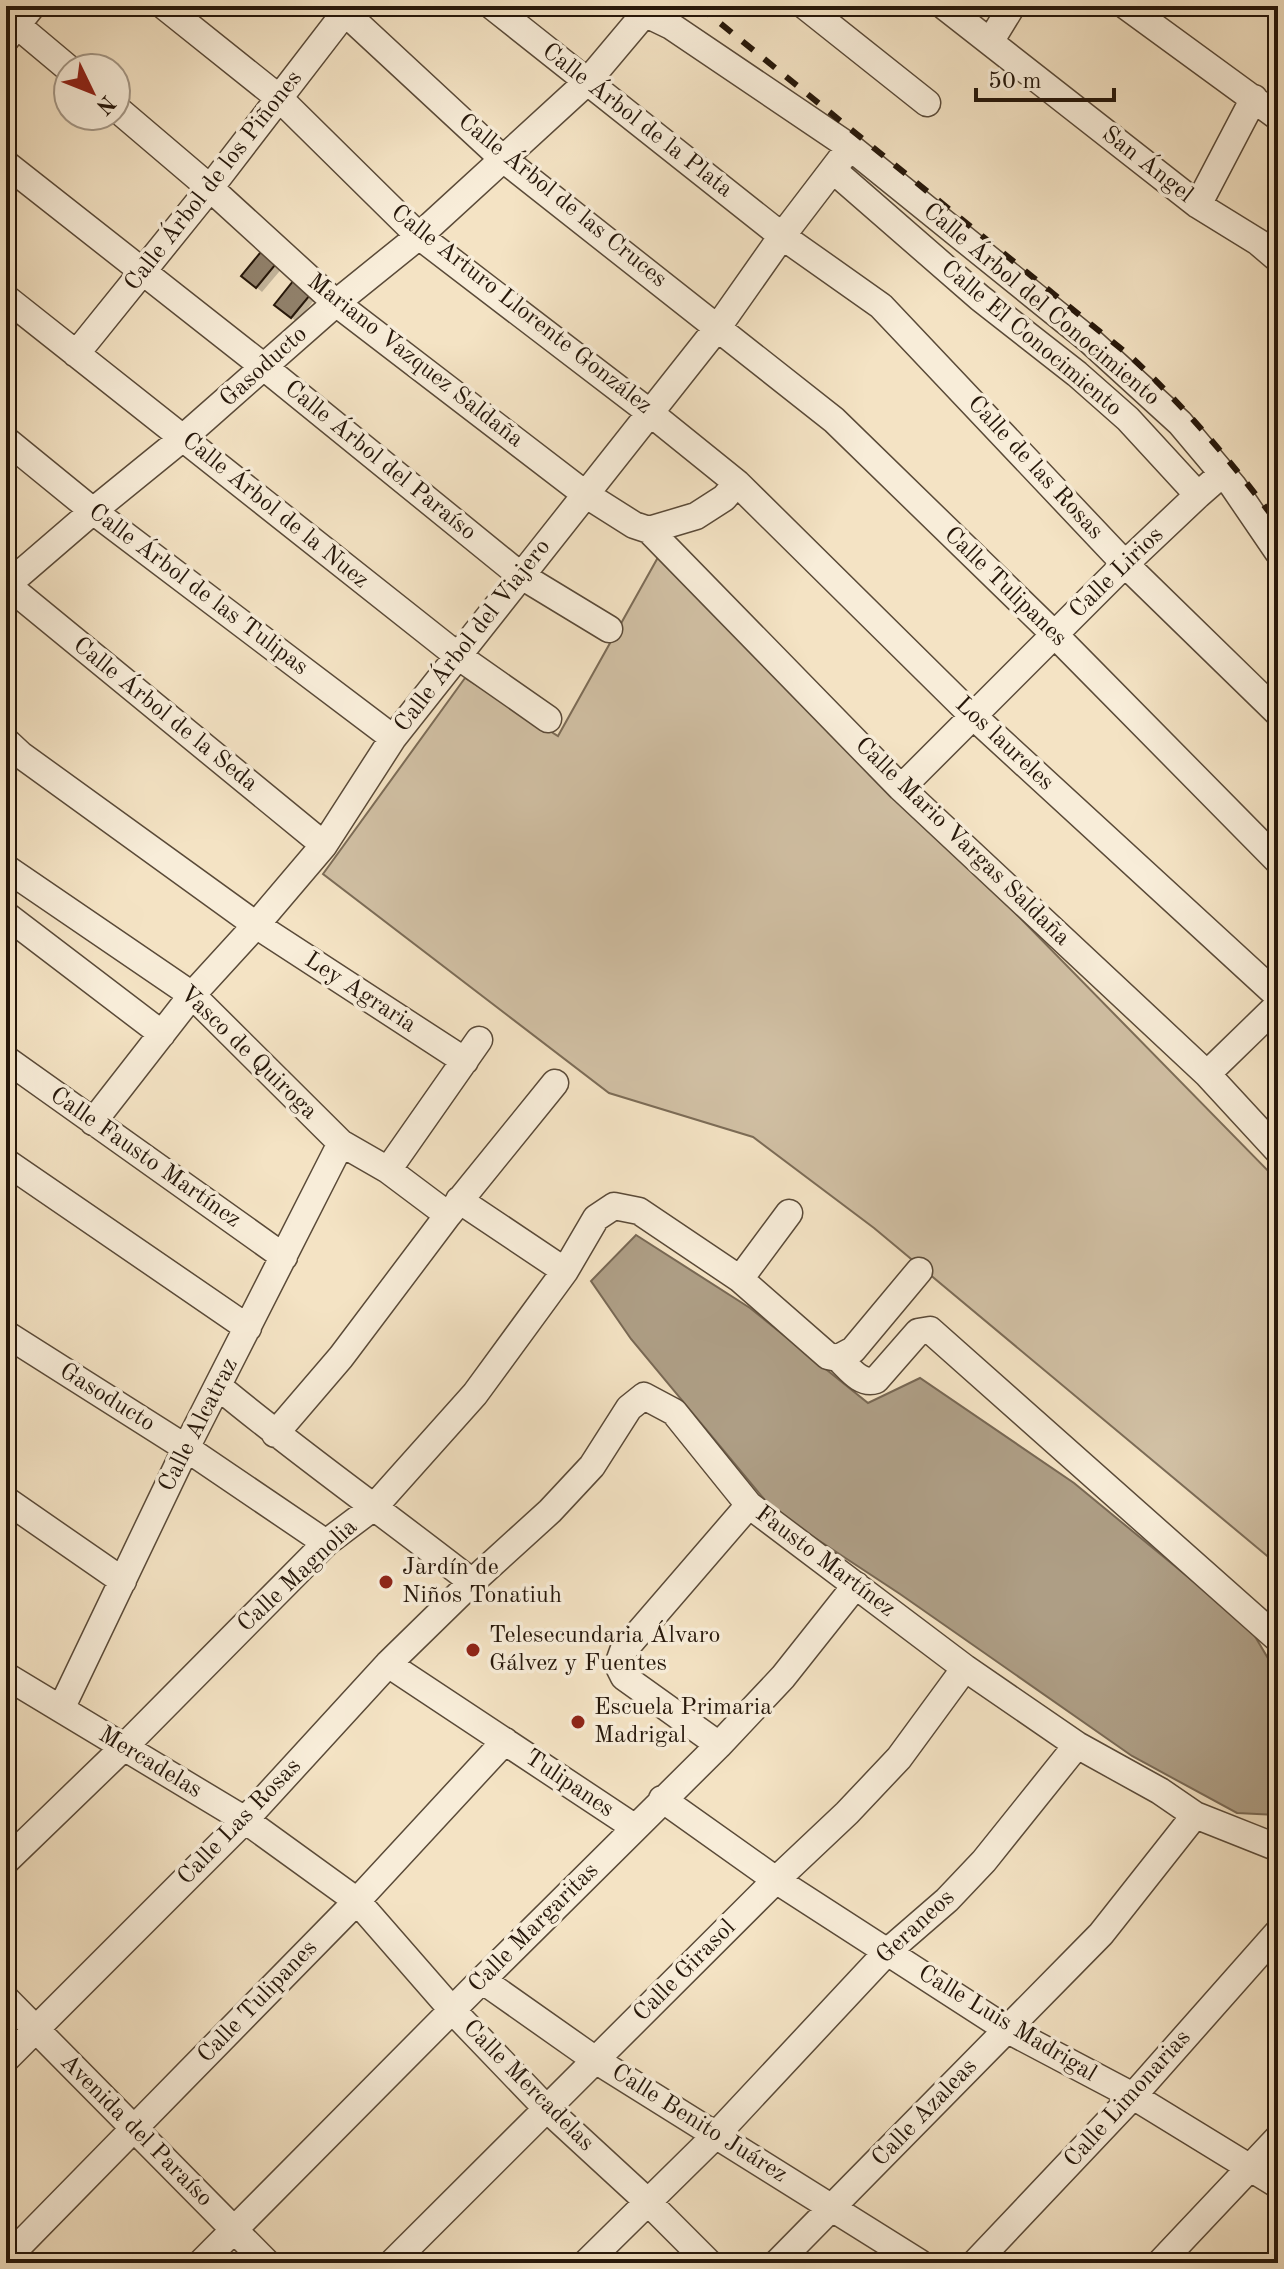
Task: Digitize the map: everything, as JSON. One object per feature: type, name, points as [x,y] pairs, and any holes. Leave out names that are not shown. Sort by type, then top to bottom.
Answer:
[{"type":"street","name":"Calle Arturo Llorente González","points":[[164,6],[279,98],[419,236],[737,483]]},
{"type":"street","name":"Calle Árbol de la Plata","points":[[492,6],[782,236]]},
{"type":"street","points":[[805,6],[927,103]]},
{"type":"street","name":"San Ángel","points":[[944,6],[1198,205],[1258,242],[1278,259]]},
{"type":"street","points":[[990,42],[1012,6]]},
{"type":"street","points":[[1126,6],[1278,117]]},
{"type":"street","name":"Calle Árbol de los Piñones","points":[[76,354],[210,188],[344,8]]},
{"type":"street","name":"Calle Árbol de las Cruces","points":[[344,8],[502,158],[718,327]]},
{"type":"street","name":"Gasoducto","points":[[9,578],[184,437],[336,303],[419,236],[587,82],[647,10]]},
{"type":"street","name":"Calle Árbol del Conocimiento","points":[[647,10],[850,147],[1089,340],[1180,423],[1222,474],[1278,552]]},
{"type":"street","points":[[15,21],[52,54]]},
{"type":"street","points":[[1198,205],[1254,98]]},
{"type":"street","name":"Mariano Vazquez Saldaña","points":[[132,122],[336,303],[585,494],[634,525],[649,530]]},
{"type":"street","name":"Calle Árbol del Viajero","points":[[93,1122],[192,995],[324,845],[393,738],[718,327],[850,147]]},
{"type":"street","name":"Calle Árbol del Paraíso","points":[[6,164],[264,367],[520,575],[609,629]]},
{"type":"street","name":"Calle El Conocimiento","points":[[833,170],[980,298],[1128,419],[1198,495]]},
{"type":"street","name":"Calle de las Rosas","points":[[782,236],[881,306],[1125,564],[1278,713]]},
{"type":"street","name":"Calle Árbol de la Nuez","points":[[6,298],[458,656],[548,719]]},
{"type":"street","name":"Calle Tulipanes","points":[[718,327],[834,420],[1054,634],[1278,861]]},
{"type":"street","name":"Calle Árbol de las Tulipas","points":[[6,440],[93,511],[393,738]]},
{"type":"street","points":[[1198,495],[1222,474]]},
{"type":"street","points":[[649,530],[696,516],[724,498],[737,483]]},
{"type":"street","name":"Los laureles","points":[[737,483],[972,715],[1278,996]]},
{"type":"street","name":"Calle Lirios","points":[[901,788],[1198,495]]},
{"type":"street","name":"Calle Mario Vargas Saldaña","points":[[649,530],[901,788],[1207,1074],[1278,1151]]},
{"type":"street","name":"Calle Árbol de la Seda","points":[[9,578],[324,845]]},
{"type":"street","name":"Ley Agraria","points":[[6,741],[256,925],[472,1050],[388,1170]]},
{"type":"street","name":"Vasco de Quiroga","points":[[6,868],[192,995],[341,1143],[565,1271]]},
{"type":"street","points":[[6,915],[162,1034]]},
{"type":"street","points":[[1207,1074],[1278,1005]]},
{"type":"street","name":"Calle Fausto Martínez","points":[[6,1059],[284,1257]]},
{"type":"street","points":[[275,1434],[341,1357],[454,1208],[555,1083]]},
{"type":"street","name":"Calle Alcatraz","points":[[61,1709],[186,1448],[341,1143]]},
{"type":"street","points":[[6,1162],[248,1328]]},
{"type":"street","name":"Calle Magnolia","points":[[6,1861],[326,1543],[375,1506],[475,1394],[565,1271],[596,1218],[614,1206],[639,1211],[740,1279],[828,1356],[838,1358],[861,1379],[869,1382],[876,1380],[918,1332],[930,1330],[1278,1639]]},
{"type":"street","points":[[740,1279],[789,1213]]},
{"type":"street","points":[[838,1358],[853,1350],[919,1271]]},
{"type":"street","name":"Gasoducto","points":[[6,1334],[186,1448],[326,1543]]},
{"type":"street","points":[[219,1387],[275,1434],[375,1506],[472,1582]]},
{"type":"street","name":"Fausto Martínez","points":[[472,1582],[550,1511],[592,1466],[629,1408],[644,1396],[674,1412],[749,1505],[965,1668],[1077,1745]]},
{"type":"street","points":[[6,1500],[123,1581]]},
{"type":"street","points":[[719,1745],[624,1677],[618,1665],[623,1651],[749,1505]]},
{"type":"street","name":"Calle Las Rosas","points":[[6,2059],[245,1820],[388,1664],[472,1582]]},
{"type":"street","name":"Calle Margaritas","points":[[201,2263],[719,1745],[783,1677],[856,1585]]},
{"type":"street","points":[[388,1664],[505,1741]]},
{"type":"street","name":"Calle Girasol","points":[[392,2263],[847,1813],[899,1758],[965,1668]]},
{"type":"street","points":[[6,1676],[61,1709]]},
{"type":"street","name":"Mercadelas","points":[[61,1709],[245,1820],[357,1901]]},
{"type":"street","name":"Calle Tulipanes","points":[[6,2259],[357,1901],[505,1741]]},
{"type":"street","name":"Tulipanes","points":[[505,1741],[634,1827]]},
{"type":"street","points":[[1077,1745],[1160,1791],[1195,1815],[1278,1848]]},
{"type":"street","name":"Geraneos","points":[[586,2263],[716,2135],[887,1952],[947,1900],[984,1861],[1077,1745]]},
{"type":"street","name":"Calle Luis Madrigal","points":[[662,1799],[776,1880],[1008,2030],[1133,2096],[1278,2185]]},
{"type":"street","name":"Calle Azaleas","points":[[777,2263],[1101,1934],[1195,1815]]},
{"type":"street","name":"Calle Mercadelas","points":[[357,1901],[453,2011],[547,2109],[709,2263]]},
{"type":"street","name":"Calle Limonarias","points":[[975,2263],[1133,2096],[1278,1932]]},
{"type":"street","name":"Calle Benito Juárez","points":[[482,1980],[597,2061],[920,2263]]},
{"type":"street","name":"Avenida del Paraíso","points":[[6,1999],[267,2263]]},
{"type":"street","points":[[1160,2263],[1278,2138]]},
{"type":"shaded area","points":[[661,552],[1278,1181],[1278,1565],[874,1228],[753,1137],[609,1093],[323,874],[465,678],[558,736]]},
{"type":"shaded area","points":[[636,1235],[750,1308],[868,1403],[920,1378],[1074,1483],[1250,1628],[1278,1675],[1278,1815],[1237,1813],[1132,1756],[900,1594],[774,1511],[631,1339],[591,1281]]},
{"type":"building","points":[[265,247],[280,259],[256,288],[241,276]]},
{"type":"building","points":[[298,275],[315,289],[291,318],[274,305]]},
{"type":"railway","points":[[699,6],[1130,356],[1208,436],[1278,524]]},
{"type":"place","name":"Jardín de Niños Tonatiuh","points":[[386,1582]]},
{"type":"place","name":"Telesecundaria Álvaro Gálvez y Fuentes","points":[[473,1650]]},
{"type":"place","name":"Escuela Primaria Madrigal","points":[[578,1722]]}]
